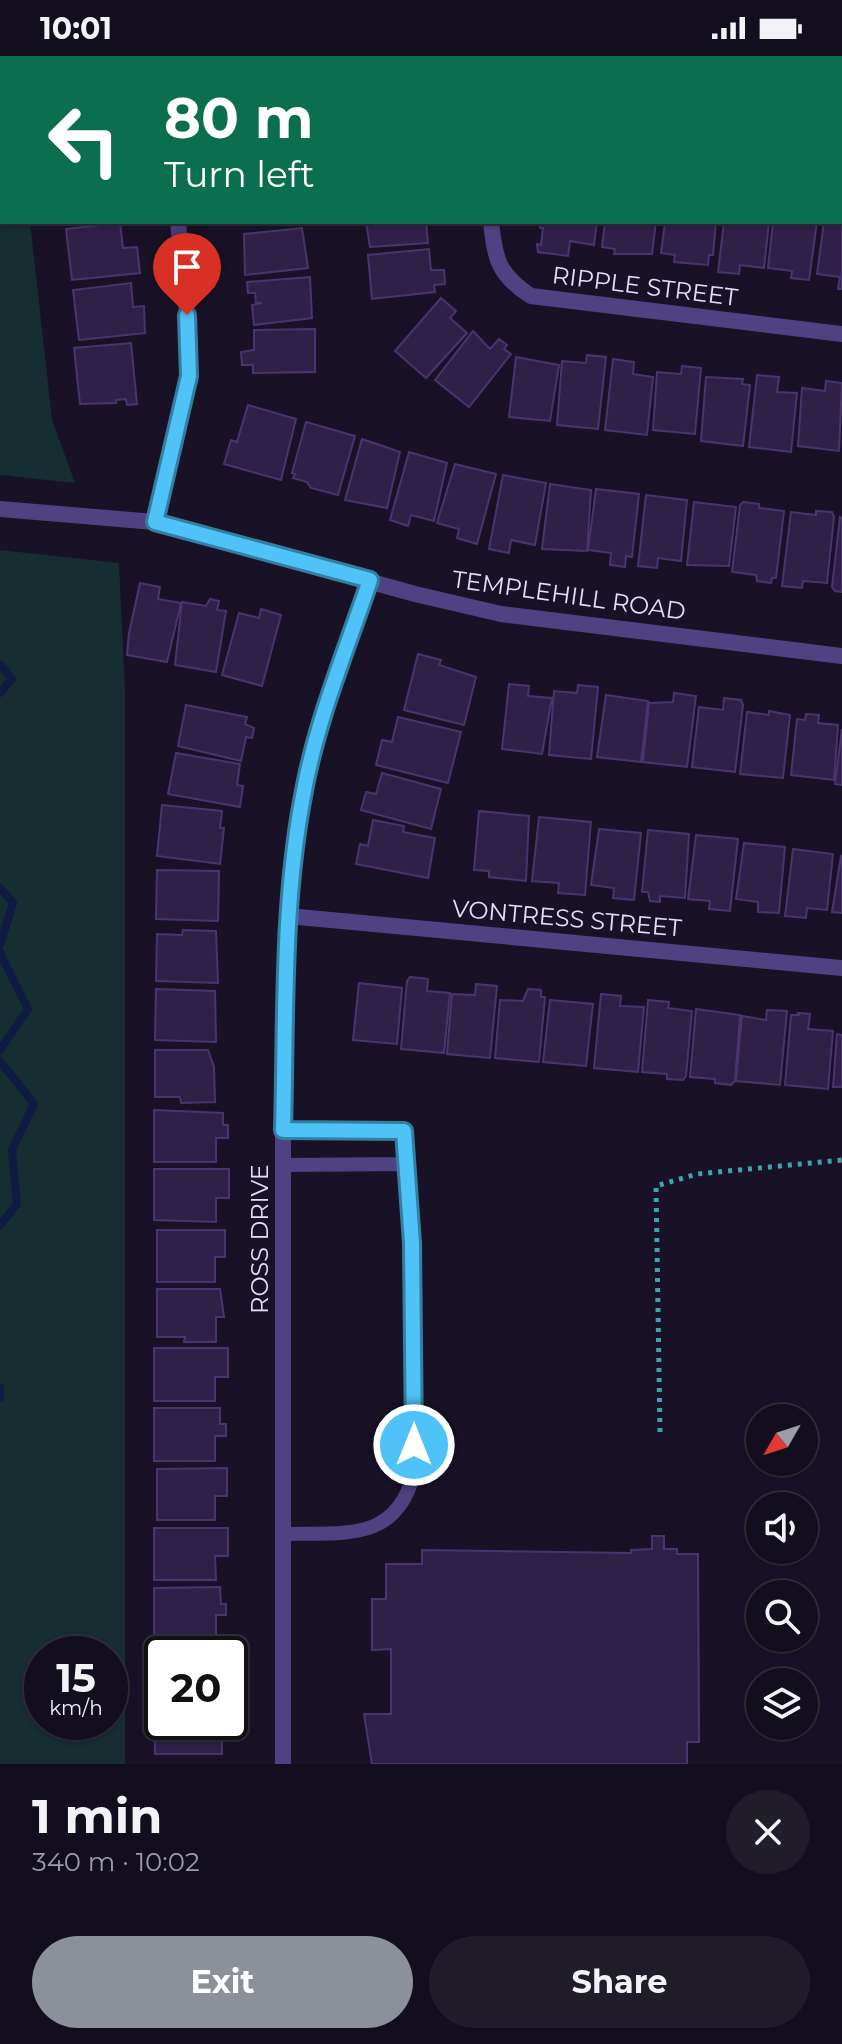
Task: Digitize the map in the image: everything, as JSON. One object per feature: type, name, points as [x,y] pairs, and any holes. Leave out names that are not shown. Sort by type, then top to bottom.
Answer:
[{"type":"street","points":[[155,522],[189,376],[190,346],[178,224]]},
{"type":"street","name":"RIPPLE STREET","points":[[491,224],[496,260],[512,284],[531,296],[842,334]]},
{"type":"street","name":"TEMPLEHILL ROAD","points":[[0,509],[155,522],[501,614],[842,656]]},
{"type":"street","name":"ROSS DRIVE","points":[[283,1764],[283,1130],[288,916],[299,818],[311,760],[370,580]]},
{"type":"street","name":"VONTRESS STREET","points":[[288,916],[842,968]]},
{"type":"lane","points":[[283,1130],[404,1131],[412,1259],[414,1473],[409,1492],[392,1516],[368,1531],[283,1534]]},
{"type":"lane","points":[[284,1165],[405,1164]]},
{"type":"path","points":[[660,1432],[656,1186],[697,1174],[842,1160]]},
{"type":"green space","points":[[0,224],[30,224],[52,420],[75,483],[0,475]]},
{"type":"green space","points":[[0,550],[119,563],[125,692],[125,1636],[24,1636],[24,1740],[125,1740],[125,1764],[0,1764]]},
{"type":"building","points":[[120,224],[123,248],[137,247],[140,273],[72,280],[66,229]]},
{"type":"building","points":[[366,224],[426,224],[428,243],[370,247]]},
{"type":"building","points":[[541,224],[597,224],[594,245],[570,241],[568,256],[538,252],[537,244],[541,245],[543,228],[540,228]]},
{"type":"building","points":[[605,224],[656,224],[652,254],[614,254],[615,249],[602,247]]},
{"type":"building","points":[[665,224],[716,224],[713,255],[709,255],[708,265],[674,262],[675,255],[661,253]]},
{"type":"building","points":[[724,224],[769,224],[764,268],[740,265],[739,274],[718,272]]},
{"type":"building","points":[[773,224],[817,224],[809,280],[791,278],[792,271],[768,268]]},
{"type":"building","points":[[824,224],[842,224],[842,289],[838,289],[840,277],[817,274]]},
{"type":"building","points":[[302,228],[308,268],[245,275],[244,234]]},
{"type":"building","points":[[429,249],[431,270],[444,270],[445,284],[434,285],[435,292],[372,299],[368,255]]},
{"type":"building","points":[[310,277],[312,318],[254,325],[252,305],[262,303],[256,303],[255,293],[248,293],[247,282]]},
{"type":"building","points":[[131,283],[133,307],[144,306],[145,333],[79,340],[73,290]]},
{"type":"building","points":[[441,298],[456,311],[450,318],[467,333],[426,378],[395,351]]},
{"type":"building","points":[[315,329],[315,372],[253,373],[253,365],[242,365],[241,352],[254,350],[254,330]]},
{"type":"building","points":[[473,331],[490,349],[499,339],[507,345],[504,349],[511,354],[469,407],[435,380]]},
{"type":"building","points":[[131,343],[137,404],[127,405],[126,399],[116,400],[116,403],[80,404],[74,348]]},
{"type":"building","points":[[587,355],[606,357],[598,429],[557,425],[562,361],[586,363]]},
{"type":"building","points":[[516,357],[559,365],[550,421],[509,417]]},
{"type":"building","points":[[613,359],[634,362],[633,374],[653,377],[647,435],[605,430]]},
{"type":"building","points":[[682,366],[701,368],[695,434],[653,430],[657,372],[681,374]]},
{"type":"building","points":[[757,375],[779,377],[777,392],[797,393],[791,452],[749,447]]},
{"type":"building","points":[[706,377],[743,379],[742,384],[750,385],[743,446],[701,441]]},
{"type":"building","points":[[826,381],[842,383],[839,451],[798,446],[802,388],[825,391]]},
{"type":"building","points":[[248,405],[296,419],[281,480],[224,464],[231,440],[237,442]]},
{"type":"building","points":[[306,422],[355,436],[338,495],[311,488],[307,482],[293,478]]},
{"type":"building","points":[[362,439],[400,452],[387,508],[345,500]]},
{"type":"building","points":[[409,452],[447,463],[434,521],[411,515],[408,526],[390,520]]},
{"type":"building","points":[[455,464],[496,474],[477,544],[457,538],[459,529],[437,523]]},
{"type":"building","points":[[503,475],[546,483],[535,545],[511,540],[509,553],[489,549]]},
{"type":"building","points":[[550,484],[591,490],[587,551],[542,549]]},
{"type":"building","points":[[596,489],[639,494],[632,557],[626,556],[625,567],[610,565],[611,553],[588,550]]},
{"type":"building","points":[[646,495],[687,500],[681,561],[658,558],[657,568],[638,566]]},
{"type":"building","points":[[694,502],[736,507],[729,566],[687,565]]},
{"type":"building","points":[[743,502],[759,504],[759,508],[784,511],[776,578],[772,578],[771,583],[757,581],[756,575],[732,572],[740,505]]},
{"type":"building","points":[[816,511],[832,512],[834,517],[827,583],[803,581],[802,588],[782,586],[791,512],[816,515]]},
{"type":"building","points":[[842,518],[842,592],[832,587]]},
{"type":"building","points":[[140,583],[160,587],[158,599],[181,603],[167,662],[127,655]]},
{"type":"building","points":[[210,599],[219,601],[217,610],[226,611],[216,672],[175,665],[182,602],[206,606]]},
{"type":"building","points":[[261,609],[281,615],[262,686],[222,675],[239,613],[259,618]]},
{"type":"building","points":[[418,654],[441,660],[439,665],[476,677],[464,725],[404,710]]},
{"type":"building","points":[[509,684],[529,686],[528,696],[552,698],[542,754],[502,749]]},
{"type":"building","points":[[578,685],[598,687],[591,759],[549,755],[554,691],[577,693]]},
{"type":"building","points":[[674,693],[696,696],[687,767],[643,762],[649,703],[673,702]]},
{"type":"building","points":[[606,695],[648,701],[641,762],[597,757]]},
{"type":"building","points":[[724,698],[741,700],[743,705],[735,772],[692,767],[699,707],[723,710]]},
{"type":"building","points":[[186,705],[247,717],[245,724],[254,728],[252,738],[246,737],[241,761],[178,746]]},
{"type":"building","points":[[769,711],[790,715],[783,778],[740,774],[747,712],[769,715]]},
{"type":"building","points":[[806,714],[819,715],[818,723],[838,725],[834,780],[791,775],[797,719],[805,720]]},
{"type":"building","points":[[398,717],[461,732],[448,783],[376,765],[382,740],[392,742]]},
{"type":"building","points":[[842,729],[842,785],[835,784]]},
{"type":"building","points":[[176,753],[240,764],[237,785],[243,786],[240,807],[168,794]]},
{"type":"building","points":[[382,773],[441,789],[431,829],[361,810],[366,792],[376,794]]},
{"type":"building","points":[[162,805],[222,811],[220,828],[224,828],[220,864],[157,856]]},
{"type":"building","points":[[479,811],[529,816],[526,881],[489,877],[489,871],[474,870]]},
{"type":"building","points":[[539,817],[591,822],[585,895],[558,893],[559,883],[532,881]]},
{"type":"building","points":[[373,820],[404,826],[403,832],[435,838],[428,878],[356,864],[360,844],[368,846]]},
{"type":"building","points":[[599,829],[641,833],[634,900],[613,898],[614,888],[591,885]]},
{"type":"building","points":[[648,830],[689,834],[685,898],[660,896],[660,902],[650,901],[648,892],[642,892]]},
{"type":"building","points":[[696,835],[738,839],[730,911],[709,909],[710,901],[688,899]]},
{"type":"building","points":[[744,843],[785,847],[779,913],[758,912],[758,902],[736,899]]},
{"type":"building","points":[[793,849],[833,854],[827,910],[807,908],[806,918],[785,916]]},
{"type":"building","points":[[842,857],[842,913],[832,912]]},
{"type":"building","points":[[157,870],[219,871],[218,921],[156,919]]},
{"type":"building","points":[[183,930],[216,931],[218,983],[156,981],[157,934],[182,935]]},
{"type":"building","points":[[410,977],[428,979],[427,991],[450,993],[444,1053],[401,1049],[407,981]]},
{"type":"building","points":[[359,983],[402,988],[397,1044],[353,1040]]},
{"type":"building","points":[[476,984],[497,986],[490,1058],[447,1054],[452,994],[475,995]]},
{"type":"building","points":[[156,989],[215,991],[216,1042],[155,1040]]},
{"type":"building","points":[[528,989],[541,990],[541,997],[545,997],[539,1062],[495,1058],[500,1000],[523,1001]]},
{"type":"building","points":[[601,994],[621,996],[620,1006],[644,1007],[638,1072],[594,1068]]},
{"type":"building","points":[[550,1000],[593,1004],[586,1066],[543,1062]]},
{"type":"building","points":[[648,1000],[669,1002],[668,1008],[692,1011],[686,1076],[683,1080],[667,1079],[667,1074],[642,1072]]},
{"type":"building","points":[[696,1009],[740,1015],[735,1081],[731,1085],[715,1083],[715,1079],[690,1077]]},
{"type":"building","points":[[767,1010],[787,1011],[780,1085],[736,1081],[742,1016],[766,1020]]},
{"type":"building","points":[[810,1014],[808,1029],[833,1031],[828,1089],[785,1085],[791,1015]]},
{"type":"building","points":[[837,1034],[842,1035],[842,1087],[833,1087]]},
{"type":"building","points":[[155,1050],[208,1050],[214,1067],[215,1102],[181,1103],[180,1097],[155,1097]]},
{"type":"building","points":[[154,1110],[223,1113],[223,1125],[228,1125],[228,1138],[216,1138],[216,1162],[154,1162]]},
{"type":"building","points":[[154,1169],[229,1169],[229,1198],[216,1198],[216,1222],[154,1220]]},
{"type":"building","points":[[157,1230],[225,1230],[225,1257],[215,1257],[215,1282],[157,1282]]},
{"type":"building","points":[[157,1289],[220,1289],[224,1317],[216,1317],[216,1342],[184,1342],[185,1337],[157,1337]]},
{"type":"building","points":[[154,1348],[228,1348],[228,1377],[215,1377],[215,1401],[154,1401]]},
{"type":"building","points":[[154,1408],[220,1408],[220,1424],[226,1424],[226,1436],[215,1436],[215,1461],[154,1461]]},
{"type":"building","points":[[227,1468],[227,1496],[215,1496],[215,1520],[157,1520],[157,1469]]},
{"type":"building","points":[[154,1528],[228,1528],[228,1556],[215,1556],[216,1580],[154,1580]]},
{"type":"building","points":[[652,1536],[664,1536],[664,1549],[677,1549],[677,1554],[698,1554],[699,1742],[687,1742],[687,1764],[372,1764],[364,1714],[391,1714],[391,1649],[372,1650],[372,1599],[386,1599],[386,1564],[422,1564],[422,1550],[631,1553],[631,1550],[652,1549]]},
{"type":"building","points":[[220,1587],[221,1604],[226,1604],[226,1615],[216,1615],[216,1636],[154,1636],[154,1588]]},
{"type":"building","points":[[155,1740],[222,1740],[222,1754],[155,1754]]},
{"type":"waterway","points":[[0,664],[12,679],[0,693]]},
{"type":"waterway","points":[[0,888],[13,903],[0,945]]},
{"type":"waterway","points":[[0,953],[28,1009],[0,1050]]},
{"type":"waterway","points":[[0,1061],[34,1104],[12,1150],[17,1204],[0,1225]]},
{"type":"waterway","points":[[0,1388],[0,1398]]},
{"type":"route","points":[[187,315],[189,376],[155,522],[370,580],[320,728],[303,793],[288,916],[283,1130],[404,1131],[412,1243],[414,1445]]}]
